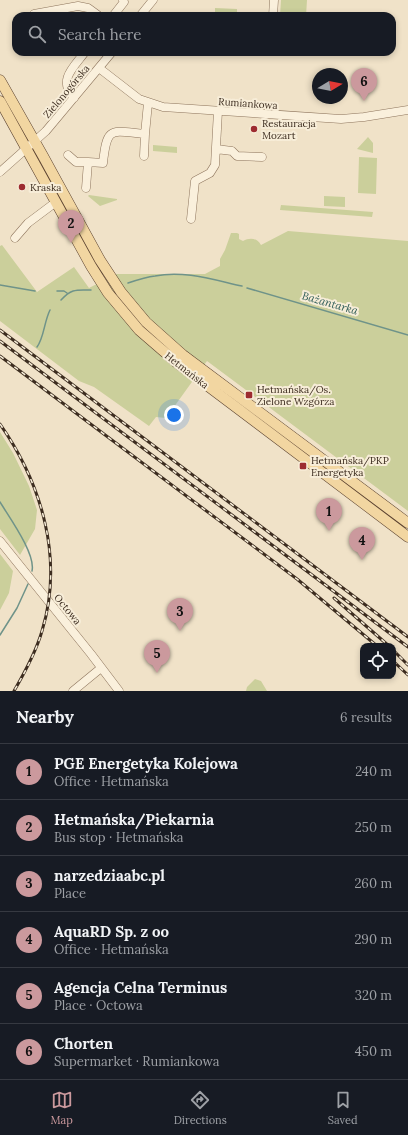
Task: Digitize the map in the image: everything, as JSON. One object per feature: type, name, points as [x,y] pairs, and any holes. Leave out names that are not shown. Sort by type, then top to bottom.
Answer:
[{"type":"main road","name":"Hetmańska","points":[[0,80],[100,260],[121,292],[146,322],[183,355],[408,523]]},
{"type":"main road","name":"Hetmańska","points":[[0,101],[91,266],[108,293],[139,330],[176,362],[408,536]]},
{"type":"main road","points":[[91,266],[100,260]]},
{"type":"main road","points":[[374,511],[381,502]]},
{"type":"street","points":[[116,12],[124,2],[123,0]]},
{"type":"street","points":[[143,12],[153,0]]},
{"type":"street","points":[[273,12],[274,0]]},
{"type":"street","points":[[45,12],[78,6],[88,8],[94,12]]},
{"type":"street","points":[[74,98],[66,85],[67,77],[82,56]]},
{"type":"street","name":"Zielonogórska","points":[[27,149],[46,131],[109,56]]},
{"type":"street","name":"Rumiankowa","points":[[99,68],[139,99],[163,107],[341,119],[408,110]]},
{"type":"street","points":[[144,156],[148,103]]},
{"type":"street","points":[[191,219],[195,181],[210,173],[215,165],[218,111]]},
{"type":"street","points":[[68,155],[76,162],[103,163],[105,143],[109,136],[115,132],[145,134]]},
{"type":"street","points":[[0,172],[27,149]]},
{"type":"street","points":[[216,149],[232,151],[237,156],[262,157]]},
{"type":"street","points":[[86,188],[88,162]]},
{"type":"street","points":[[15,238],[28,224],[56,202]]},
{"type":"street","name":"Octowa","points":[[0,541],[119,691]]},
{"type":"street","points":[[73,691],[101,668]]},
{"type":"green space","points":[[281,0],[307,0],[306,12],[280,12]]},
{"type":"green space","points":[[215,8],[237,9],[237,12],[215,12]]},
{"type":"green space","points":[[368,137],[373,143],[373,153],[357,149]]},
{"type":"green space","points":[[153,145],[177,147],[177,153],[153,151]]},
{"type":"green space","points":[[359,157],[377,158],[376,194],[358,193]]},
{"type":"green space","points":[[88,196],[117,200],[100,206]]},
{"type":"green space","points":[[324,196],[345,197],[345,207],[324,206]]},
{"type":"green space","points":[[281,205],[373,212],[372,217],[280,210]]},
{"type":"green space","points":[[288,231],[408,241],[408,511],[207,361],[166,418],[156,417],[149,426],[94,387],[79,381],[0,321],[0,246],[2,245],[37,292],[74,267],[89,288],[116,274],[205,274],[220,266],[220,259],[231,233],[239,234],[239,239],[243,241],[253,239],[261,245]]},
{"type":"green space","points":[[0,432],[13,453],[29,486],[37,510],[35,529],[20,555],[0,529]]},
{"type":"green space","points":[[0,554],[13,571],[9,593],[0,610]]},
{"type":"green space","points":[[255,679],[261,681],[267,691],[246,691],[247,687]]},
{"type":"waterway","name":"Bażantarka","points":[[128,283],[152,276],[177,274],[199,276],[242,286]]},
{"type":"waterway","points":[[0,285],[35,291]]},
{"type":"waterway","name":"Bażantarka","points":[[247,288],[408,335]]},
{"type":"waterway","name":"Bażantarka","points":[[61,300],[68,293],[78,290],[91,290]]},
{"type":"waterway","points":[[57,291],[64,291],[67,293]]},
{"type":"waterway","name":"Bażantarka","points":[[37,347],[50,310]]},
{"type":"waterway","name":"Bażantarka","points":[[0,502],[26,546],[30,555],[32,571]]},
{"type":"waterway","name":"Bażantarka","points":[[0,635],[17,608],[28,584]]},
{"type":"railway","points":[[0,330],[408,637]]},
{"type":"railway","points":[[0,341],[408,647]]},
{"type":"railway","points":[[0,356],[297,579],[373,643]]},
{"type":"railway","points":[[0,424],[15,447],[38,497],[45,523],[51,577],[48,604],[40,639],[14,691]]},
{"type":"railway","points":[[334,598],[386,643]]},
{"type":"railway","points":[[396,653],[408,665]]},
{"type":"railway","points":[[396,664],[408,675]]},
{"type":"place","name":"Chorten","points":[[364,101]]},
{"type":"place","name":"Restauracja Mozart","points":[[254,129]]},
{"type":"place","name":"Kraska","points":[[22,187]]},
{"type":"place","name":"Hetmańska/Piekarnia","points":[[71,243]]},
{"type":"place","name":"Hetmańska/Os. Zielone Wzgórza","points":[[249,395]]},
{"type":"place","name":"Hetmańska/PKP Energetyka","points":[[303,466]]},
{"type":"place","name":"PGE Energetyka Kolejowa","points":[[329,531]]},
{"type":"place","name":"AquaRD Sp. z oo","points":[[362,560]]},
{"type":"place","name":"narzedziaabc.pl","points":[[180,631]]},
{"type":"place","name":"Agencja Celna Terminus","points":[[157,673]]}]
